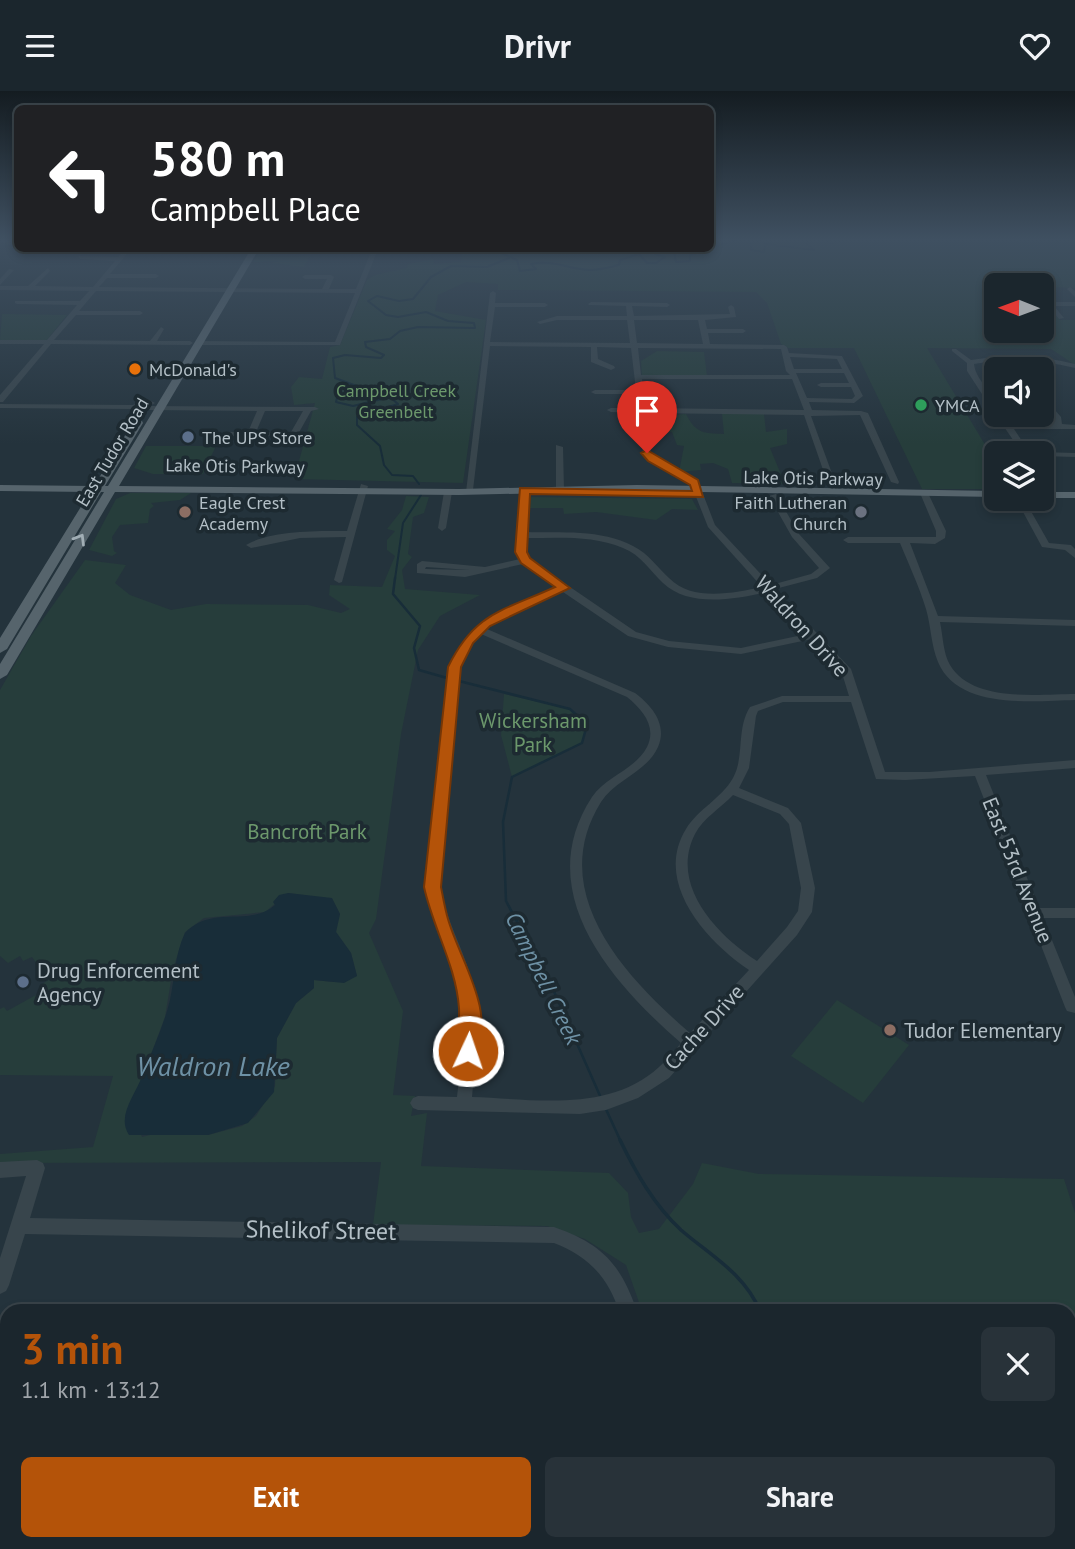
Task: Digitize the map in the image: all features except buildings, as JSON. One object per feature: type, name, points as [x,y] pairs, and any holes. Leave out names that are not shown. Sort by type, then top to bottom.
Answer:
[{"type":"main road","name":"East Tudor Road","points":[[0,675],[102,491],[120,450],[153,407],[216,308]]},
{"type":"main road","name":"East Tudor Road","points":[[0,649],[102,491],[122,470],[153,407]]},
{"type":"main road","points":[[77,481],[97,475],[120,450]]},
{"type":"main road","points":[[122,470],[132,477],[177,482]]},
{"type":"main road","name":"Lake Otis Parkway","points":[[0,482],[77,481],[102,491],[363,488]]},
{"type":"main road","name":"Lake Otis Parkway","points":[[102,491],[177,482],[469,490],[834,490],[984,494]]},
{"type":"main road","points":[[0,488],[63,488],[81,492],[117,493],[132,489]]},
{"type":"main road","name":"Lake Otis Parkway","points":[[432,489],[448,492],[469,490]]},
{"type":"main road","name":"Lake Otis Parkway","points":[[699,492],[773,496],[905,496],[920,493]]},
{"type":"main road","points":[[1054,495],[1075,495]]},
{"type":"street","points":[[0,400],[77,308]]},
{"type":"street","points":[[0,342],[338,344],[352,308]]},
{"type":"street","points":[[469,490],[492,308]]},
{"type":"street","points":[[629,308],[647,453],[652,459],[695,483],[699,492]]},
{"type":"street","points":[[540,321],[557,318],[734,316],[731,308]]},
{"type":"street","points":[[1054,309],[1061,318]]},
{"type":"street","points":[[73,313],[140,313]]},
{"type":"street","points":[[701,318],[707,345]]},
{"type":"street","points":[[152,343],[161,329]]},
{"type":"street","points":[[704,331],[743,331]]},
{"type":"street","points":[[488,344],[707,345],[836,355],[843,359],[859,395],[854,401],[805,400]]},
{"type":"street","points":[[594,345],[594,360],[611,368]]},
{"type":"street","points":[[954,349],[970,362],[984,361]]},
{"type":"street","points":[[785,351],[792,374],[805,400],[809,412],[807,416],[834,490]]},
{"type":"street","points":[[1054,361],[1075,366]]},
{"type":"street","points":[[970,362],[971,371],[984,391]]},
{"type":"street","points":[[746,364],[750,377]]},
{"type":"street","points":[[637,377],[750,377],[848,371]]},
{"type":"street","points":[[821,385],[854,386]]},
{"type":"street","points":[[0,387],[11,387]]},
{"type":"street","points":[[595,392],[638,392]]},
{"type":"street","points":[[0,406],[311,409],[295,434],[229,435]]},
{"type":"street","points":[[251,434],[262,409]]},
{"type":"street","points":[[611,410],[861,413],[865,415],[895,482]]},
{"type":"street","points":[[1054,414],[1058,424]]},
{"type":"street","points":[[1054,425],[1075,428]]},
{"type":"street","points":[[1008,427],[1048,427]]},
{"type":"street","points":[[1008,427],[1018,441]]},
{"type":"street","points":[[559,447],[560,490]]},
{"type":"street","points":[[1054,454],[1075,454]]},
{"type":"street","points":[[339,580],[363,488]]},
{"type":"street","points":[[524,490],[521,552],[525,561],[632,634],[668,644],[741,651],[813,636]]},
{"type":"street","points":[[442,528],[448,492]]},
{"type":"street","name":"Waldron Drive","points":[[699,492],[712,525],[846,669],[880,776],[933,778],[979,772]]},
{"type":"street","points":[[848,540],[935,541],[940,538],[941,531],[920,493]]},
{"type":"street","points":[[522,534],[583,536],[627,546],[642,555],[661,578],[680,591],[704,596],[728,596],[814,576],[825,568],[795,535],[773,496]]},
{"type":"street","points":[[1027,511],[1045,544],[1068,547],[1075,555]]},
{"type":"street","points":[[251,545],[293,534],[351,534]]},
{"type":"street","points":[[904,541],[934,619],[940,656],[948,671],[963,684],[989,694],[1021,698],[1075,697]]},
{"type":"street","points":[[481,568],[422,564],[420,571],[465,574],[481,568],[525,561]]},
{"type":"street","points":[[464,1104],[470,1005],[460,966],[434,902],[432,871],[454,667],[463,648],[478,629],[510,610],[564,588]]},
{"type":"street","points":[[934,619],[1075,623]]},
{"type":"street","points":[[478,629],[631,695],[650,714],[656,731],[653,747],[609,785],[592,808],[577,851],[580,893],[590,925],[607,959],[631,990],[690,1042]]},
{"type":"street","points":[[955,695],[963,684]]},
{"type":"street","points":[[757,968],[736,955],[704,921],[689,894],[682,867],[682,850],[688,833],[733,790],[747,759],[748,709],[782,699],[856,699]]},
{"type":"street","points":[[979,772],[1025,765],[1073,767]]},
{"type":"street","name":"East 53rd Avenue","points":[[979,772],[1074,1007]]},
{"type":"street","name":"Cache Drive","points":[[418,1103],[593,1105],[619,1100],[664,1073],[805,912],[808,878],[798,832],[791,816],[775,806],[733,790]]},
{"type":"street","points":[[579,803],[592,808]]},
{"type":"street","points":[[1035,913],[1075,913]]},
{"type":"street","points":[[0,1170],[37,1168],[21,1226],[0,1285]]},
{"type":"street","name":"Shelikof Street","points":[[21,1226],[554,1235],[585,1247],[609,1270],[620,1285],[626,1304]]},
{"type":"green space","name":"Campbell Creek Greenbelt","points":[[355,308],[436,308],[435,311],[486,320],[463,483],[294,479],[315,403],[294,405],[291,387],[299,377],[322,379],[330,347],[340,345]]},
{"type":"green space","points":[[769,308],[984,308],[984,343],[1054,343],[1054,313],[1060,320],[1075,320],[1075,365],[1051,349],[927,348],[984,443],[984,489],[922,489],[854,348],[788,348],[781,344]]},
{"type":"green space","points":[[2,314],[67,315],[46,341],[0,340]]},
{"type":"green space","points":[[657,351],[704,352],[707,376],[642,377],[641,361]]},
{"type":"green space","points":[[686,414],[697,429],[706,433],[724,434],[722,414],[764,414],[766,432],[787,429],[787,444],[770,448],[785,484],[732,483],[728,469],[713,463],[700,464],[701,470],[679,472],[684,446],[677,445],[672,432],[650,429],[647,416]]},
{"type":"green space","points":[[146,446],[216,446],[203,474],[153,474],[134,468]]},
{"type":"green space","points":[[130,493],[191,493],[180,500],[151,503],[154,506],[150,509],[148,523],[120,525],[112,537],[114,551],[117,553],[112,556],[89,550],[116,499]]},
{"type":"green space","name":"Bancroft Park","points":[[406,496],[429,497],[424,513],[413,517],[408,554],[412,557],[402,570],[405,589],[480,595],[440,616],[418,650],[401,734],[376,919],[369,933],[403,1011],[393,1095],[415,1096],[411,1116],[427,1113],[421,1166],[609,1173],[628,1193],[631,1217],[639,1233],[659,1229],[693,1184],[702,1163],[759,1174],[1064,1179],[1075,1213],[1075,1304],[640,1304],[626,1265],[585,1239],[547,1226],[373,1225],[381,1162],[0,1163],[0,1154],[93,1147],[113,1076],[0,1075],[0,1009],[4,1007],[7,1011],[45,990],[42,984],[49,980],[32,957],[23,961],[20,956],[8,963],[0,956],[0,690],[31,636],[85,560],[126,565],[115,583],[130,595],[171,610],[206,604],[308,605],[341,613],[350,609],[329,595],[330,585],[382,587],[395,556],[387,550],[387,540],[395,531],[387,529],[402,510]],"holes":[[[288,893],[332,899],[340,914],[336,932],[351,953],[357,976],[333,982],[314,980],[314,988],[296,1003],[277,1038],[275,1086],[256,1116],[242,1126],[208,1135],[154,1134],[142,1137],[129,1105],[136,1095],[165,1017],[173,969],[185,932],[204,918],[265,912]]]},
{"type":"green space","points":[[531,497],[692,499],[698,510],[672,509],[656,520],[596,512],[564,514],[563,508],[530,508]]},
{"type":"green space","name":"Wickersham Park","points":[[504,694],[570,709],[587,725],[582,743],[512,777],[501,735]]},
{"type":"green space","points":[[837,1000],[909,1045],[863,1103],[791,1056]]},
{"type":"water","name":"Waldron Lake","points":[[288,893],[332,898],[340,914],[336,932],[351,953],[357,976],[344,983],[314,980],[314,988],[296,1003],[277,1038],[274,1092],[248,1123],[208,1135],[129,1135],[125,1120],[128,1105],[164,1019],[185,933],[196,924],[207,920],[265,912],[275,905],[273,902],[279,895]]},
{"type":"waterway","name":"Campbell Creek","points":[[377,308],[386,315],[398,317],[426,312],[448,321],[474,323],[475,328],[418,327],[400,331],[390,339],[365,342],[366,347],[384,355],[381,358],[345,355],[333,358],[335,378],[362,388],[337,398],[336,402],[353,406],[390,397],[398,404],[357,417],[357,425],[380,446],[384,465],[392,475],[413,476],[419,484]]},
{"type":"waterway","name":"Campbell Creek","points":[[395,579],[403,523],[421,495]]},
{"type":"waterway","name":"Campbell Creek","points":[[395,578],[393,594],[420,626],[414,648],[419,670],[447,678]]},
{"type":"waterway","name":"Campbell Creek","points":[[459,681],[570,709],[587,725],[582,743],[512,777],[503,822],[506,901],[552,987],[601,1098]]},
{"type":"waterway","name":"Campbell Creek","points":[[605,1107],[621,1141]]},
{"type":"waterway","name":"Campbell Creek","points":[[621,1141],[639,1176],[662,1210],[681,1230],[736,1276],[756,1304]]},
{"type":"place","name":"McDonald's","points":[[135,369]]},
{"type":"place","name":"YMCA","points":[[921,405]]},
{"type":"place","name":"The UPS Store","points":[[188,437]]},
{"type":"place","name":"Eagle Crest Academy","points":[[185,512]]},
{"type":"place","name":"Faith Lutheran Church","points":[[861,512]]},
{"type":"place","name":"Drug Enforcement Agency","points":[[23,982]]},
{"type":"place","name":"Tudor Elementary","points":[[890,1030]]},
{"type":"route","points":[[468,1051],[470,1005],[467,988],[440,921],[432,887],[454,667],[467,641],[485,623],[564,588],[525,561],[521,552],[524,490],[699,494],[695,483],[652,459],[647,453]]}]
